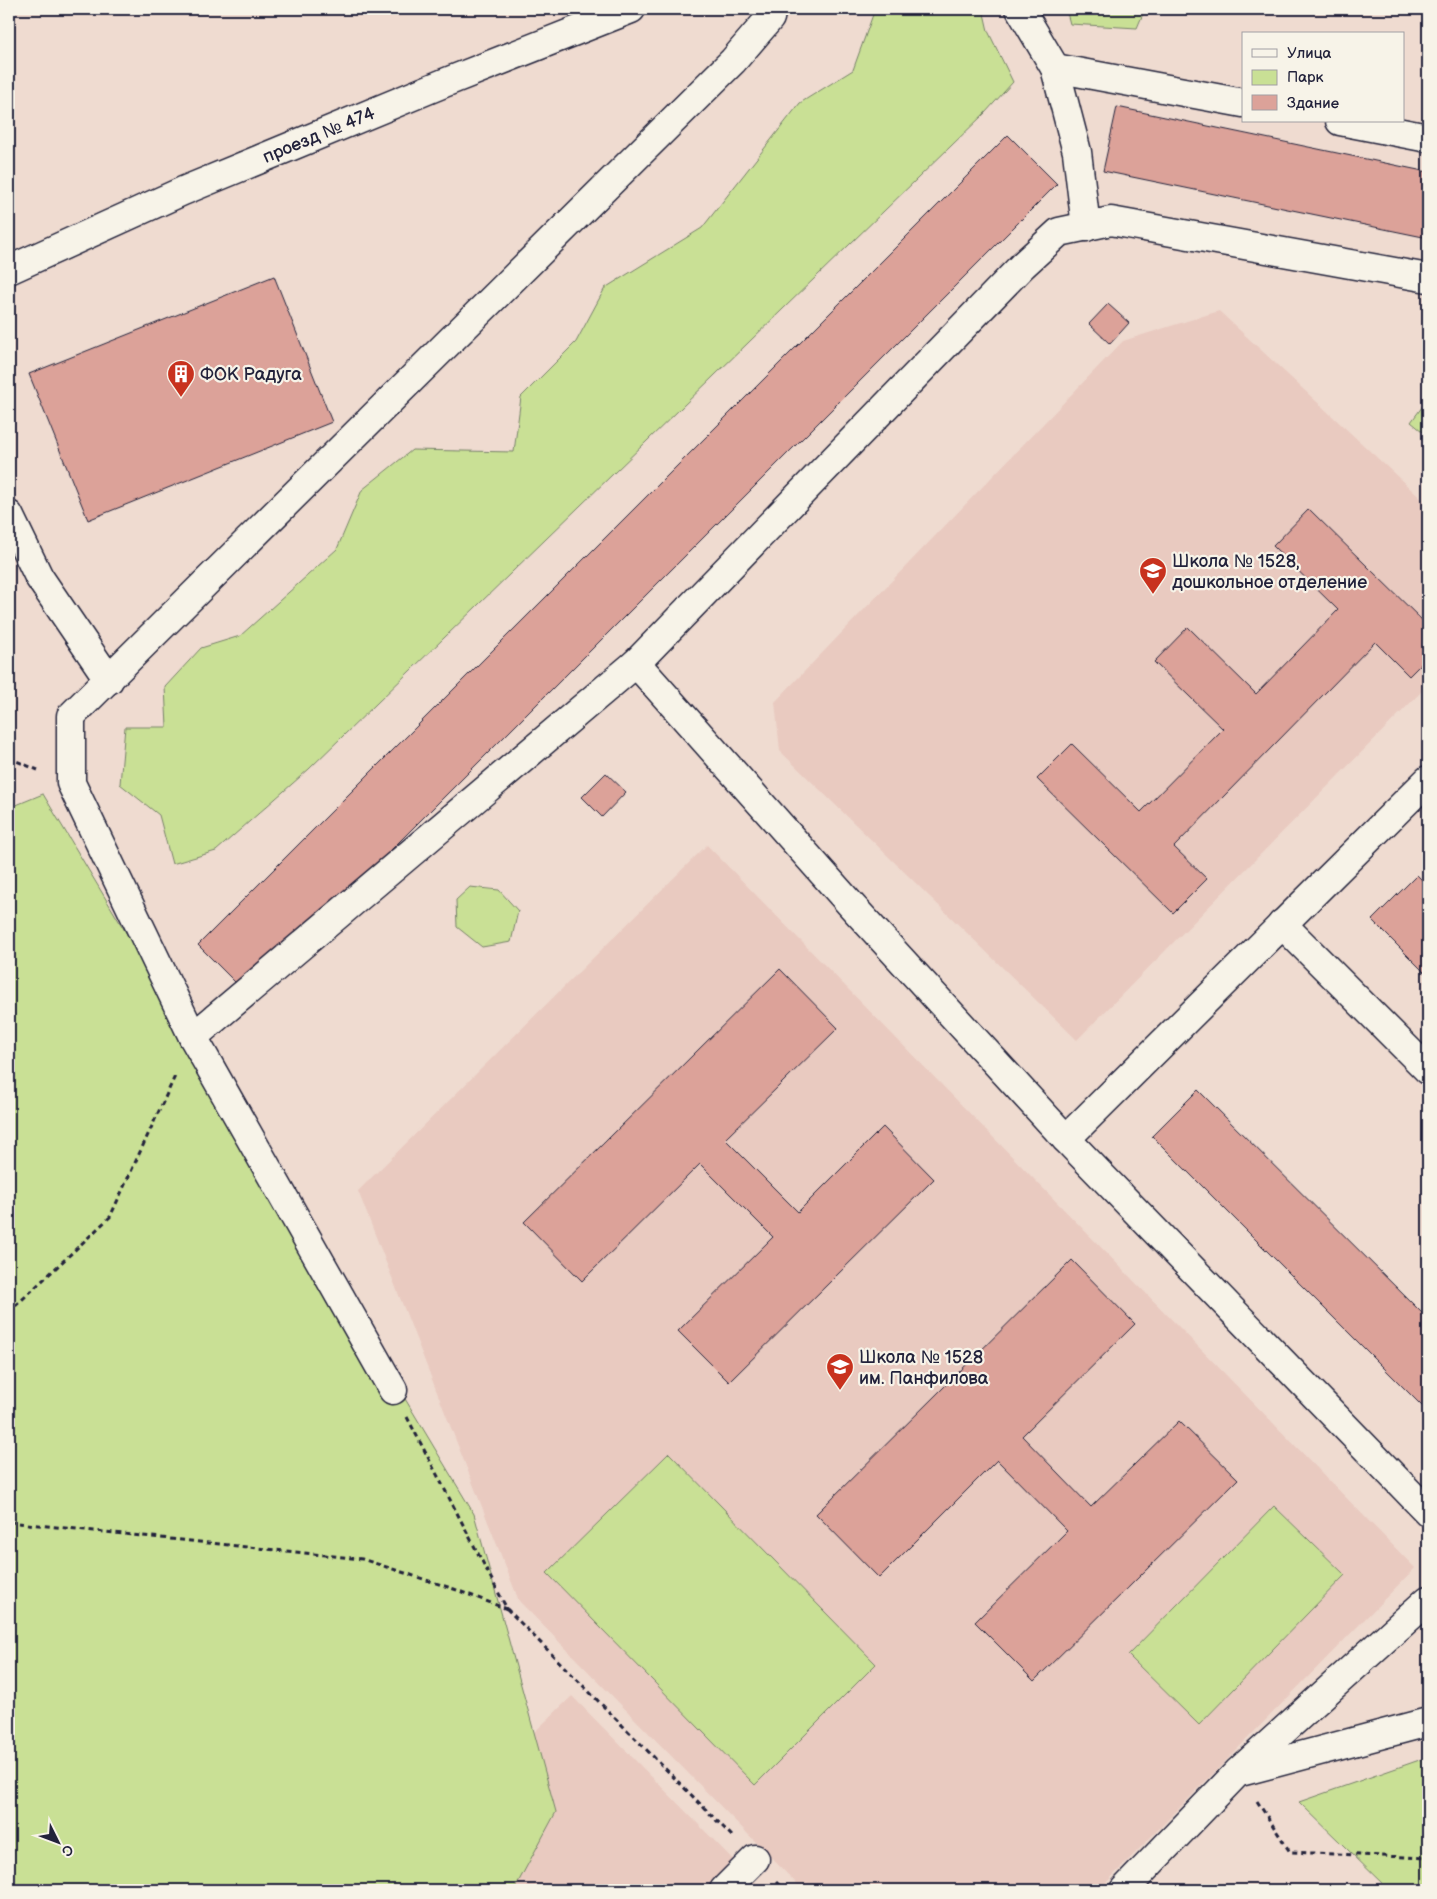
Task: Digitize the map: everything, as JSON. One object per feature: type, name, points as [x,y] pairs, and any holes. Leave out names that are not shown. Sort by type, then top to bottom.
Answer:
[{"type":"street","name":"проезд № 474","points":[[9,270],[192,188],[444,83],[631,9]]},
{"type":"street","points":[[393,1390],[194,1037],[72,783],[71,716],[733,61],[770,18],[772,9]]},
{"type":"street","points":[[1020,9],[1055,68],[1077,152],[1086,227]]},
{"type":"street","points":[[1055,68],[1242,103]]},
{"type":"street","points":[[1345,122],[1428,138]]},
{"type":"street","points":[[194,1037],[636,663],[1023,265],[1059,232],[1112,221],[1428,278]]},
{"type":"street","points":[[9,515],[40,577],[109,680]]},
{"type":"street","points":[[636,663],[852,906],[1066,1139],[1428,1512]]},
{"type":"street","points":[[1066,1139],[1428,780]]},
{"type":"street","points":[[1282,924],[1428,1070]]},
{"type":"street","points":[[1139,1884],[1238,1772],[1428,1600]]},
{"type":"street","points":[[1238,1772],[1428,1722]]},
{"type":"street","points":[[724,1890],[755,1859]]},
{"type":"path","points":[[9,1312],[110,1217],[194,1037]]},
{"type":"path","points":[[393,1390],[507,1609],[785,1890]]},
{"type":"path","points":[[9,1522],[362,1559],[454,1589],[507,1609]]},
{"type":"path","points":[[1238,1772],[1290,1852],[1428,1858]]},
{"type":"shaded area","name":"Школа № 1528, дошкольное отделение","points":[[1219,311],[1428,505],[1428,685],[1077,1040],[780,751],[775,702],[1123,341]]},
{"type":"shaded area","name":"Школа № 1528 им. Панфилова","points":[[707,845],[1415,1568],[1099,1890],[803,1890],[519,1601],[358,1191]]},
{"type":"shaded area","points":[[572,1696],[763,1890],[370,1890]]},
{"type":"green space","points":[[875,9],[983,9],[988,31],[1013,82],[985,113],[309,769],[216,851],[172,864],[159,815],[120,784],[125,727],[167,727],[165,687],[201,648],[240,636],[337,549],[362,490],[412,450],[514,452],[521,397],[576,342],[605,288],[702,228],[800,103],[853,70]]},
{"type":"green space","points":[[1066,9],[1145,9],[1137,28],[1070,24]]},
{"type":"green space","points":[[1428,399],[1428,436],[1411,422]]},
{"type":"green space","points":[[43,794],[474,1514],[556,1812],[514,1890],[9,1890],[9,808]]},
{"type":"green space","points":[[470,887],[499,890],[518,911],[511,942],[482,947],[457,927],[456,900]]},
{"type":"green space","points":[[669,1453],[876,1664],[755,1785],[547,1573]]},
{"type":"green space","points":[[1274,1506],[1345,1575],[1199,1725],[1128,1655]]},
{"type":"green space","points":[[1428,1757],[1428,1890],[1389,1890],[1299,1802]]},
{"type":"building","points":[[1117,107],[1428,172],[1428,238],[1103,171]]},
{"type":"building","points":[[1008,135],[1057,184],[247,994],[198,945]]},
{"type":"building","name":"ФОК Радуга","points":[[274,276],[332,422],[88,520],[29,374]]},
{"type":"building","points":[[1108,304],[1129,323],[1110,344],[1089,324]]},
{"type":"building","points":[[1309,509],[1428,626],[1428,657],[1409,676],[1375,642],[1174,847],[1207,879],[1173,913],[1037,779],[1072,744],[1141,812],[1223,729],[1154,662],[1188,627],[1256,694],[1338,610],[1273,546]]},
{"type":"building","points":[[606,773],[626,792],[602,817],[582,797]]},
{"type":"building","points":[[1417,875],[1428,886],[1428,976],[1372,920]]},
{"type":"building","points":[[780,969],[838,1028],[725,1139],[798,1212],[883,1127],[934,1179],[729,1382],[678,1331],[773,1237],[700,1164],[582,1281],[524,1222]]},
{"type":"building","points":[[1198,1090],[1428,1319],[1428,1412],[1152,1136]]},
{"type":"building","points":[[1072,1260],[1135,1324],[1022,1436],[1091,1507],[1179,1421],[1238,1479],[1034,1681],[975,1622],[1067,1531],[997,1460],[879,1578],[816,1514]]},
{"type":"place","name":"ФОК Радуга","points":[[181,398]]},
{"type":"place","name":"Школа № 1528, дошкольное отделение","points":[[1153,595]]},
{"type":"place","name":"Школа № 1528 им. Панфилова","points":[[840,1391]]}]
